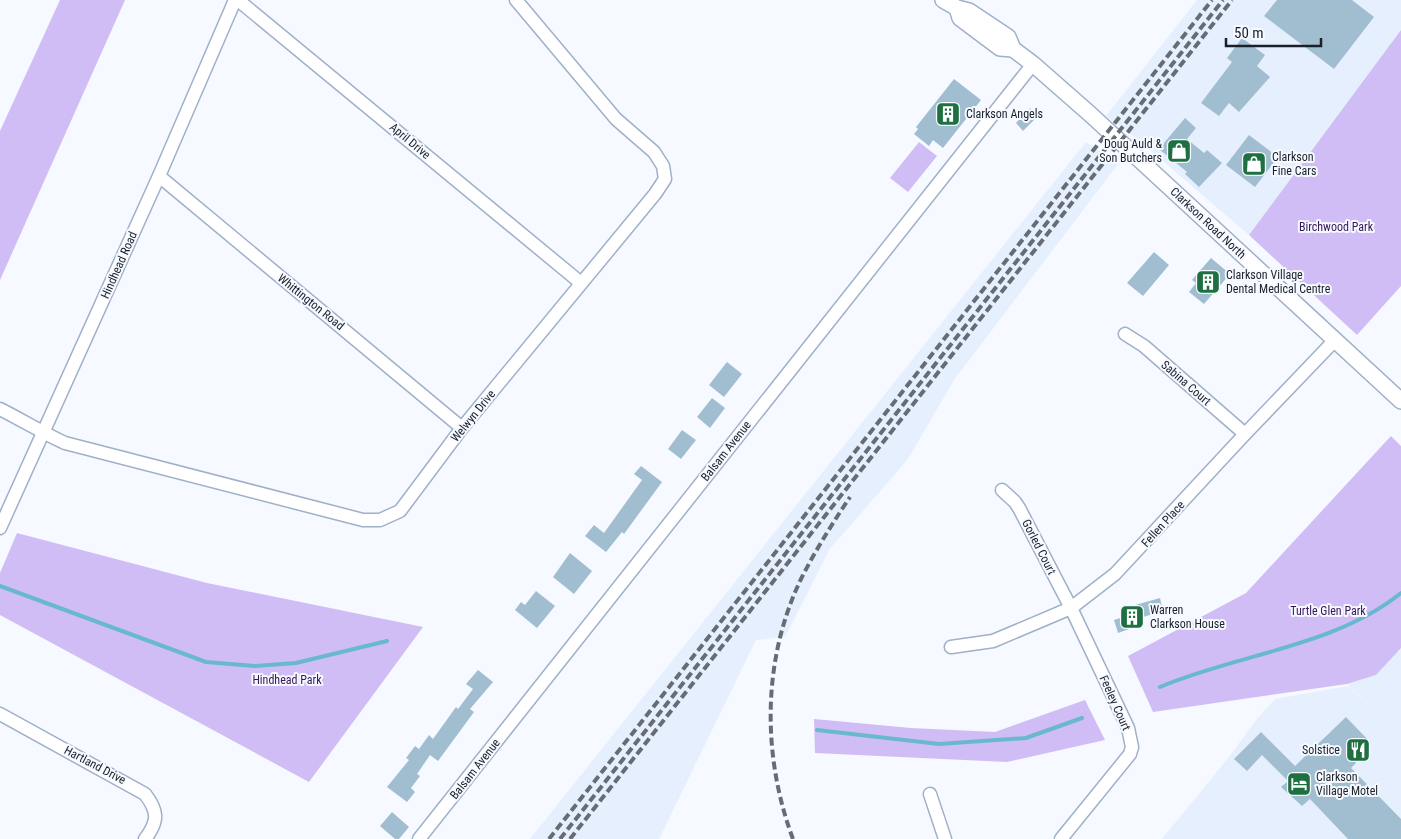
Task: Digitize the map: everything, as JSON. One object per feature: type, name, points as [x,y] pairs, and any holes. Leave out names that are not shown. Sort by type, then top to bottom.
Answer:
[{"type":"street","name":"Hindhead Road","points":[[0,528],[237,0]]},
{"type":"street","name":"April Drive","points":[[237,0],[581,283]]},
{"type":"street","name":"Welwyn Drive","points":[[0,409],[23,420],[42,433],[75,446],[363,520],[380,520],[400,511],[462,428],[655,194],[665,179],[663,166],[654,152],[616,119],[516,0]]},
{"type":"street","name":"Clarkson Road North","points":[[949,3],[960,18],[1000,48],[1013,49],[1090,114],[1401,401]]},
{"type":"street","name":"Balsam Avenue","points":[[419,839],[1033,64]]},
{"type":"street","name":"Whittington Road","points":[[159,176],[462,428]]},
{"type":"street","name":"Sabina Court","points":[[1125,334],[1144,346],[1245,434]]},
{"type":"street","name":"Fellen Place","points":[[951,647],[993,641],[1071,608],[1115,574],[1335,340]]},
{"type":"street","name":"Gorled Court","points":[[1002,490],[1012,498],[1019,508],[1071,608]]},
{"type":"street","name":"Feeley Court","points":[[1061,839],[1130,754],[1132,747],[1128,728],[1071,608]]},
{"type":"street","name":"Hartland Drive","points":[[0,714],[145,794],[152,803],[156,817],[154,828],[145,839]]},
{"type":"street","points":[[930,794],[945,839]]},
{"type":"shaded area","points":[[1197,0],[1401,0],[1401,30],[1249,235],[1135,137],[1106,116]]},
{"type":"shaded area","points":[[1086,142],[1118,164],[954,380],[908,459],[829,550],[785,637],[756,640],[659,839],[530,839]]},
{"type":"shaded area","points":[[1401,648],[1401,839],[1162,839],[1229,757],[1256,720],[1275,699],[1348,686],[1376,712],[1347,684],[1376,675]]},
{"type":"green space","points":[[60,0],[125,0],[0,280],[0,131]]},
{"type":"green space","name":"Birchwood Park","points":[[1401,30],[1401,286],[1357,335],[1249,235]]},
{"type":"green space","points":[[919,142],[937,156],[908,192],[890,178]]},
{"type":"green space","name":"Turtle Glen Park","points":[[1391,436],[1401,446],[1401,648],[1376,675],[1347,684],[1153,712],[1128,656],[1246,593]]},
{"type":"green space","name":"Hindhead Park","points":[[17,533],[207,583],[423,627],[309,782],[0,615],[0,573]]},
{"type":"green space","points":[[1085,700],[1105,740],[1007,762],[815,753],[814,719],[911,728],[995,732]]},
{"type":"building","points":[[1277,0],[1352,0],[1374,17],[1334,69],[1264,16]]},
{"type":"building","points":[[1242,38],[1265,55],[1257,66],[1270,77],[1239,112],[1229,103],[1219,116],[1201,103],[1232,62],[1227,58]]},
{"type":"building","name":"Clarkson Angels","points":[[954,79],[981,100],[943,148],[933,140],[929,146],[914,134],[918,129],[916,127]]},
{"type":"building","points":[[1030,108],[1038,116],[1023,131],[1016,123]]},
{"type":"building","points":[[1185,118],[1196,128],[1187,139],[1204,153],[1207,150],[1222,163],[1199,187],[1185,174],[1187,172],[1159,149]]},
{"type":"building","points":[[1249,135],[1278,157],[1255,187],[1226,165]]},
{"type":"building","points":[[1154,252],[1169,265],[1143,296],[1127,283]]},
{"type":"building","name":"Clarkson Village Dental Medical Centre","points":[[1211,258],[1230,274],[1204,304],[1189,292],[1196,283],[1192,280]]},
{"type":"building","points":[[727,362],[742,374],[724,397],[709,385]]},
{"type":"building","points":[[712,398],[725,408],[710,428],[697,417]]},
{"type":"building","points":[[682,430],[696,440],[681,459],[668,449]]},
{"type":"building","points":[[641,466],[662,482],[624,534],[622,532],[606,552],[585,536],[594,525],[604,533],[642,480],[634,474]]},
{"type":"building","points":[[570,553],[592,571],[574,594],[553,577]]},
{"type":"building","points":[[536,591],[555,606],[537,628],[515,610],[521,602],[525,605]]},
{"type":"building","name":"Warren Clarkson House","points":[[1160,598],[1163,611],[1133,620],[1135,627],[1118,633],[1114,620],[1130,615],[1128,607]]},
{"type":"building","points":[[478,670],[493,682],[470,709],[474,712],[438,761],[430,755],[417,774],[420,776],[411,788],[415,792],[407,802],[387,787],[409,760],[406,758],[415,746],[419,749],[429,735],[433,739],[456,707],[458,709],[473,689],[466,684]]},
{"type":"building","points":[[1346,717],[1370,742],[1352,759],[1356,763],[1351,768],[1401,819],[1401,839],[1348,839],[1310,799],[1302,806],[1281,787],[1288,781],[1262,755],[1247,771],[1234,759],[1261,732],[1295,766]]},
{"type":"building","points":[[392,812],[409,827],[399,839],[395,839],[380,826]]},
{"type":"waterway","points":[[0,586],[206,662],[255,666],[296,663],[387,641]]},
{"type":"waterway","points":[[1160,687],[1221,666],[1316,638],[1346,626],[1375,611],[1401,593]]},
{"type":"waterway","points":[[817,730],[939,744],[1026,738],[1082,718]]},
{"type":"railway","points":[[549,839],[1212,0]]},
{"type":"railway","points":[[560,839],[1223,0]]},
{"type":"railway","points":[[570,839],[1232,0]]},
{"type":"railway","points":[[793,839],[776,775],[772,742],[771,708],[773,675],[779,642],[788,610],[801,579],[850,497]]},
{"type":"place","name":"Clarkson Angels","points":[[948,114]]},
{"type":"place","name":"Doug Auld & Son Butchers","points":[[1179,151]]},
{"type":"place","name":"Clarkson Fine Cars","points":[[1254,164]]},
{"type":"place","name":"Clarkson Village Dental Medical Centre","points":[[1208,282]]},
{"type":"place","name":"Warren Clarkson House","points":[[1132,617]]},
{"type":"place","name":"Solstice","points":[[1358,750]]},
{"type":"place","name":"Clarkson Village Motel","points":[[1299,784]]}]
